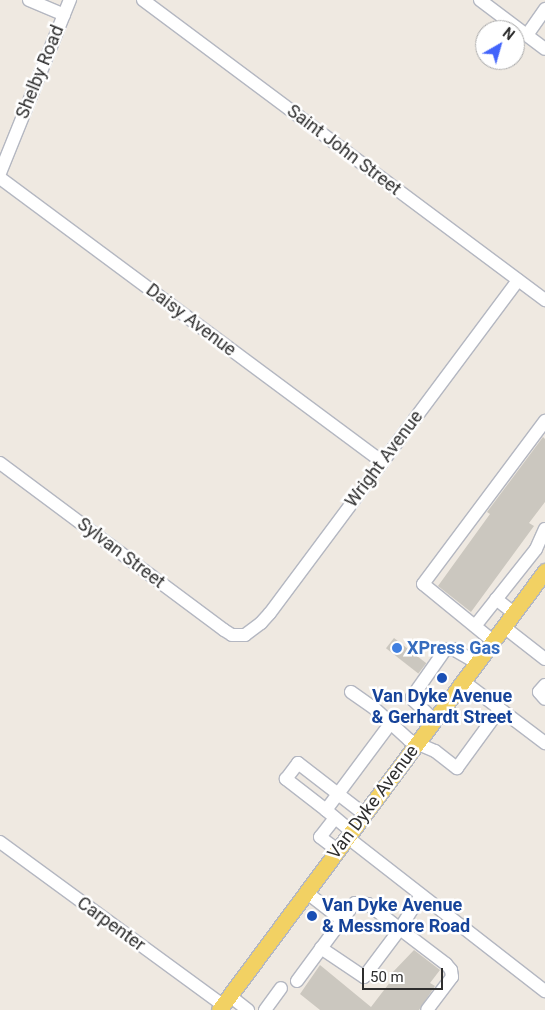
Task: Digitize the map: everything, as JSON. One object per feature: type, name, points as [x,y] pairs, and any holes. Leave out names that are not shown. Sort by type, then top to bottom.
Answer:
[{"type":"main road","name":"Van Dyke Avenue","points":[[224,1004],[545,572]]},
{"type":"street","points":[[29,0],[64,15]]},
{"type":"street","name":"Shelby Road","points":[[0,173],[70,0]]},
{"type":"street","name":"Saint John Street","points":[[142,0],[545,300]]},
{"type":"street","points":[[480,0],[545,48]]},
{"type":"street","points":[[527,35],[545,9]]},
{"type":"street","points":[[0,136],[12,140]]},
{"type":"street","name":"Daisy Avenue","points":[[0,178],[382,462]]},
{"type":"street","name":"Wright Avenue","points":[[245,635],[261,623],[270,613],[518,280]]},
{"type":"street","points":[[493,641],[423,584],[545,421]]},
{"type":"street","name":"Sylvan Street","points":[[0,462],[224,630],[232,635],[245,635]]},
{"type":"street","points":[[475,626],[523,566],[544,536]]},
{"type":"street","points":[[496,599],[514,613]]},
{"type":"street","points":[[504,627],[545,659]]},
{"type":"street","points":[[434,720],[412,700],[412,697],[445,650],[453,648],[477,663]]},
{"type":"street","points":[[463,681],[545,743]]},
{"type":"street","points":[[545,685],[539,692],[545,699]]},
{"type":"street","points":[[351,692],[374,708],[409,740],[435,751],[457,768],[500,710]]},
{"type":"street","points":[[337,850],[320,837],[338,795],[390,724]]},
{"type":"street","points":[[364,814],[298,763],[286,779],[330,814],[349,834],[421,895],[545,990]]},
{"type":"street","name":"Carpenter","points":[[0,842],[224,1004],[248,1010]]},
{"type":"street","points":[[306,892],[342,920]]},
{"type":"street","points":[[322,948],[364,977],[400,929],[421,895]]},
{"type":"street","points":[[297,981],[355,903],[362,902],[368,904],[446,964],[451,970],[452,977],[427,1010]]},
{"type":"street","points":[[265,1010],[281,988]]},
{"type":"building","points":[[543,437],[545,439],[545,502],[529,523],[534,526],[471,612],[438,586],[490,514],[487,512]]},
{"type":"building","points":[[394,638],[426,663],[418,673],[386,648]]},
{"type":"building","points":[[414,950],[440,970],[430,983],[435,986],[419,1010],[320,1010],[300,994],[320,965],[371,1007],[394,977],[391,974]]},
{"type":"place","name":"XPress Gas","points":[[397,648]]},
{"type":"place","name":"Van Dyke Avenue & Gerhardt Street","points":[[442,678]]},
{"type":"place","name":"Van Dyke Avenue & Messmore Road","points":[[312,916]]}]
